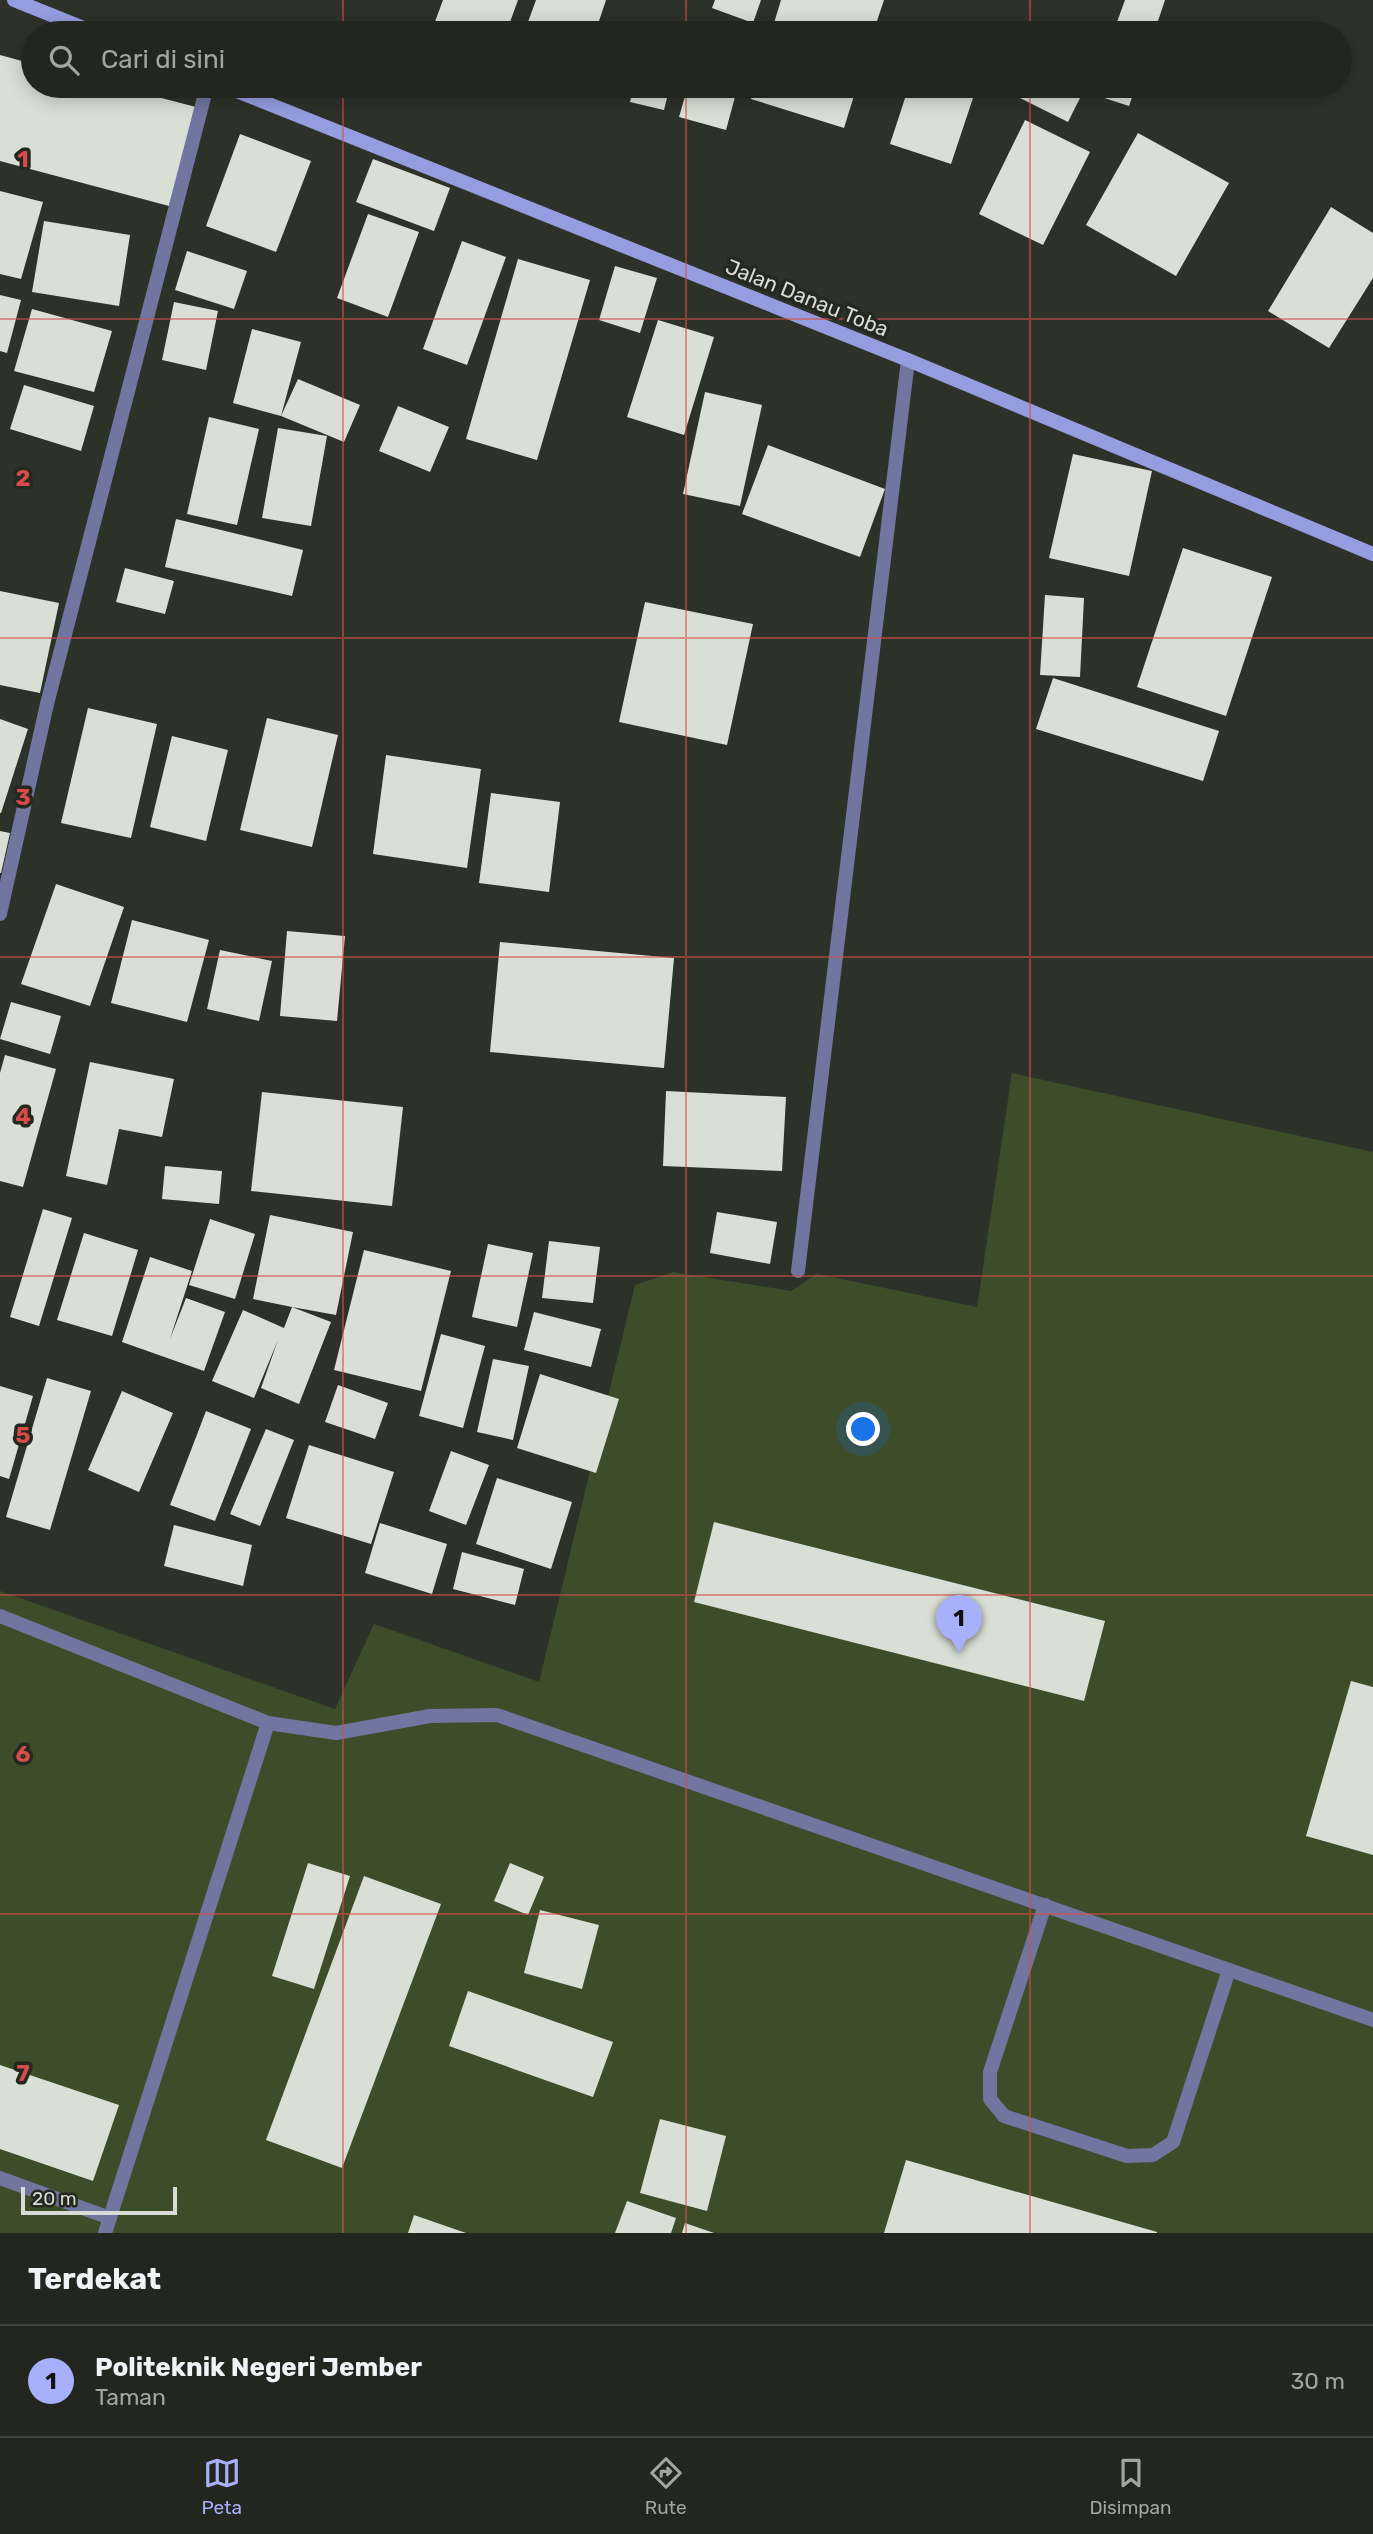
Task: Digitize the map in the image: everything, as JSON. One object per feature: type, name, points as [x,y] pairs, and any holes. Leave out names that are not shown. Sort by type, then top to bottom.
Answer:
[{"type":"main road","points":[[14,0],[66,21]]},
{"type":"main road","name":"Jalan Danau Toba","points":[[254,98],[908,360],[1373,554]]},
{"type":"street","points":[[0,914],[47,704],[204,98]]},
{"type":"street","points":[[798,1271],[908,360]]},
{"type":"street","points":[[0,1616],[268,1723],[336,1733],[430,1716],[497,1715],[1373,2020]]},
{"type":"street","points":[[0,2178],[108,2226],[268,1723]]},
{"type":"street","points":[[1045,1905],[990,2072],[990,2099],[1004,2116],[1127,2156],[1153,2155],[1173,2141],[1228,1970]]},
{"type":"green space","points":[[1012,1073],[1373,1152],[1373,2233],[0,2233],[0,1591],[335,1709],[374,1624],[539,1682],[635,1285],[673,1272],[791,1291],[817,1274],[977,1307]]},
{"type":"building","points":[[443,0],[518,0],[510,21],[435,21]]},
{"type":"building","points":[[536,0],[606,0],[599,21],[528,21]]},
{"type":"building","points":[[715,0],[761,0],[754,21],[712,8]]},
{"type":"building","points":[[781,0],[884,0],[877,21],[775,21]]},
{"type":"building","points":[[1125,0],[1165,0],[1158,21],[1117,21]]},
{"type":"building","points":[[0,55],[21,61],[21,98],[161,98],[196,107],[169,206],[0,161]]},
{"type":"building","points":[[631,98],[667,98],[664,110],[630,102]]},
{"type":"building","points":[[685,98],[735,98],[726,130],[679,117]]},
{"type":"building","points":[[751,98],[853,98],[844,128]]},
{"type":"building","points":[[905,98],[973,98],[951,164],[890,144]]},
{"type":"building","points":[[1020,98],[1080,98],[1068,122]]},
{"type":"building","points":[[1104,98],[1132,98],[1129,106]]},
{"type":"building","points":[[1025,120],[1090,152],[1043,245],[979,214]]},
{"type":"building","points":[[1138,133],[1229,183],[1176,276],[1086,225]]},
{"type":"building","points":[[240,134],[311,161],[276,252],[206,226]]},
{"type":"building","points":[[373,159],[450,188],[434,231],[356,202]]},
{"type":"building","points":[[0,191],[43,202],[21,279],[0,274]]},
{"type":"building","points":[[1331,207],[1373,233],[1373,278],[1329,348],[1268,311]]},
{"type":"building","points":[[368,214],[419,232],[388,317],[337,298]]},
{"type":"building","points":[[44,221],[130,235],[119,306],[32,292]]},
{"type":"building","points":[[462,241],[506,257],[467,365],[423,349]]},
{"type":"building","points":[[187,251],[247,271],[234,309],[175,290]]},
{"type":"building","points":[[518,259],[590,280],[537,460],[466,439]]},
{"type":"building","points":[[615,266],[657,278],[640,333],[599,320]]},
{"type":"building","points":[[0,295],[21,300],[7,353],[0,351]]},
{"type":"building","points":[[174,302],[218,311],[206,370],[162,360]]},
{"type":"building","points":[[32,309],[112,331],[94,392],[14,371]]},
{"type":"building","points":[[658,320],[714,337],[684,435],[627,417]]},
{"type":"building","points":[[252,329],[301,342],[281,416],[233,403]]},
{"type":"building","points":[[298,379],[360,405],[344,442],[281,416]]},
{"type":"building","points":[[24,385],[94,406],[81,451],[10,429]]},
{"type":"building","points":[[705,392],[762,405],[740,506],[683,494]]},
{"type":"building","points":[[398,406],[449,427],[430,472],[379,451]]},
{"type":"building","points":[[209,417],[259,429],[237,525],[187,514]]},
{"type":"building","points":[[278,428],[327,436],[311,526],[262,518]]},
{"type":"building","points":[[768,445],[885,489],[860,557],[742,514]]},
{"type":"building","points":[[1073,454],[1152,471],[1129,576],[1049,558]]},
{"type":"building","points":[[176,519],[303,550],[292,596],[165,567]]},
{"type":"building","points":[[1183,548],[1272,577],[1226,716],[1137,687]]},
{"type":"building","points":[[125,568],[174,581],[165,614],[116,602]]},
{"type":"building","points":[[0,591],[59,603],[40,693],[0,685]]},
{"type":"building","points":[[1045,595],[1084,598],[1080,677],[1040,675]]},
{"type":"building","points":[[645,602],[753,624],[727,745],[619,722]]},
{"type":"building","points":[[1053,678],[1219,731],[1203,781],[1036,729]]},
{"type":"building","points":[[88,708],[157,724],[131,838],[61,823]]},
{"type":"building","points":[[267,718],[338,735],[312,847],[240,830]]},
{"type":"building","points":[[0,719],[28,729],[1,813],[0,813]]},
{"type":"building","points":[[172,736],[228,750],[206,841],[150,827]]},
{"type":"building","points":[[386,755],[481,769],[467,868],[373,854]]},
{"type":"building","points":[[491,793],[560,802],[549,892],[479,883]]},
{"type":"building","points":[[0,831],[10,833],[1,873],[0,873]]},
{"type":"building","points":[[56,884],[124,907],[90,1006],[21,984]]},
{"type":"building","points":[[132,920],[209,940],[187,1022],[111,1003]]},
{"type":"building","points":[[287,931],[345,936],[337,1021],[280,1016]]},
{"type":"building","points":[[500,942],[674,958],[664,1068],[490,1052]]},
{"type":"building","points":[[220,950],[272,961],[259,1021],[207,1009]]},
{"type":"building","points":[[11,1002],[61,1016],[50,1054],[0,1039]]},
{"type":"building","points":[[5,1055],[56,1069],[23,1187],[0,1181],[0,1073]]},
{"type":"building","points":[[90,1062],[174,1079],[162,1137],[119,1129],[107,1185],[66,1176]]},
{"type":"building","points":[[666,1091],[786,1097],[782,1171],[663,1166]]},
{"type":"building","points":[[262,1092],[403,1107],[392,1206],[251,1191]]},
{"type":"building","points":[[165,1166],[222,1171],[219,1204],[162,1199]]},
{"type":"building","points":[[43,1209],[72,1218],[39,1326],[10,1317]]},
{"type":"building","points":[[717,1212],[777,1222],[770,1264],[710,1253]]},
{"type":"building","points":[[270,1215],[353,1232],[336,1315],[253,1299]]},
{"type":"building","points":[[210,1219],[255,1234],[235,1299],[189,1285]]},
{"type":"building","points":[[84,1233],[138,1250],[112,1336],[57,1320]]},
{"type":"building","points":[[549,1241],[600,1247],[593,1303],[542,1298]]},
{"type":"building","points":[[488,1244],[533,1253],[517,1327],[472,1317]]},
{"type":"building","points":[[364,1250],[451,1271],[421,1391],[334,1370]]},
{"type":"building","points":[[150,1257],[192,1271],[170,1339],[186,1298],[225,1312],[204,1371],[122,1342]]},
{"type":"building","points":[[292,1307],[331,1322],[299,1404],[261,1388],[278,1340],[254,1398],[212,1381],[243,1310],[284,1328]]},
{"type":"building","points":[[534,1312],[601,1329],[591,1367],[524,1350]]},
{"type":"building","points":[[441,1334],[485,1346],[463,1428],[419,1416]]},
{"type":"building","points":[[493,1359],[529,1366],[513,1440],[477,1432]]},
{"type":"building","points":[[540,1374],[619,1399],[596,1473],[517,1448]]},
{"type":"building","points":[[47,1378],[91,1391],[50,1530],[6,1517]]},
{"type":"building","points":[[338,1385],[388,1403],[375,1439],[325,1422]]},
{"type":"building","points":[[0,1386],[33,1396],[9,1479],[0,1476]]},
{"type":"building","points":[[122,1391],[173,1413],[139,1492],[88,1470]]},
{"type":"building","points":[[206,1411],[251,1429],[215,1521],[170,1505]]},
{"type":"building","points":[[266,1429],[294,1440],[260,1526],[230,1514]]},
{"type":"building","points":[[309,1445],[394,1472],[371,1544],[286,1518]]},
{"type":"building","points":[[451,1451],[489,1465],[466,1525],[429,1511]]},
{"type":"building","points":[[497,1478],[572,1502],[551,1569],[476,1544]]},
{"type":"building","points":[[714,1522],[1105,1621],[1084,1701],[694,1602]]},
{"type":"building","points":[[380,1523],[447,1544],[432,1594],[365,1573]]},
{"type":"building","points":[[174,1525],[252,1545],[243,1586],[164,1566]]},
{"type":"building","points":[[462,1552],[524,1569],[515,1605],[453,1589]]},
{"type":"building","points":[[1351,1681],[1373,1687],[1373,1855],[1306,1836]]},
{"type":"building","points":[[308,1863],[350,1876],[314,1989],[272,1976]]},
{"type":"building","points":[[510,1863],[544,1877],[528,1915],[494,1901]]},
{"type":"building","points":[[364,1876],[441,1904],[342,2168],[266,2140]]},
{"type":"building","points":[[540,1910],[599,1925],[582,1989],[524,1973]]},
{"type":"building","points":[[468,1991],[613,2042],[593,2097],[449,2046]]},
{"type":"building","points":[[0,2065],[119,2105],[93,2181],[0,2149]]},
{"type":"building","points":[[660,2119],[726,2136],[707,2211],[640,2193]]},
{"type":"building","points":[[906,2160],[1157,2232],[1157,2233],[884,2233]]},
{"type":"building","points":[[627,2201],[676,2218],[671,2233],[615,2233]]},
{"type":"building","points":[[414,2215],[466,2233],[408,2233]]},
{"type":"building","points":[[685,2223],[714,2233],[682,2233]]},
{"type":"place","name":"Politeknik Negeri Jember","points":[[959,1653]]}]
